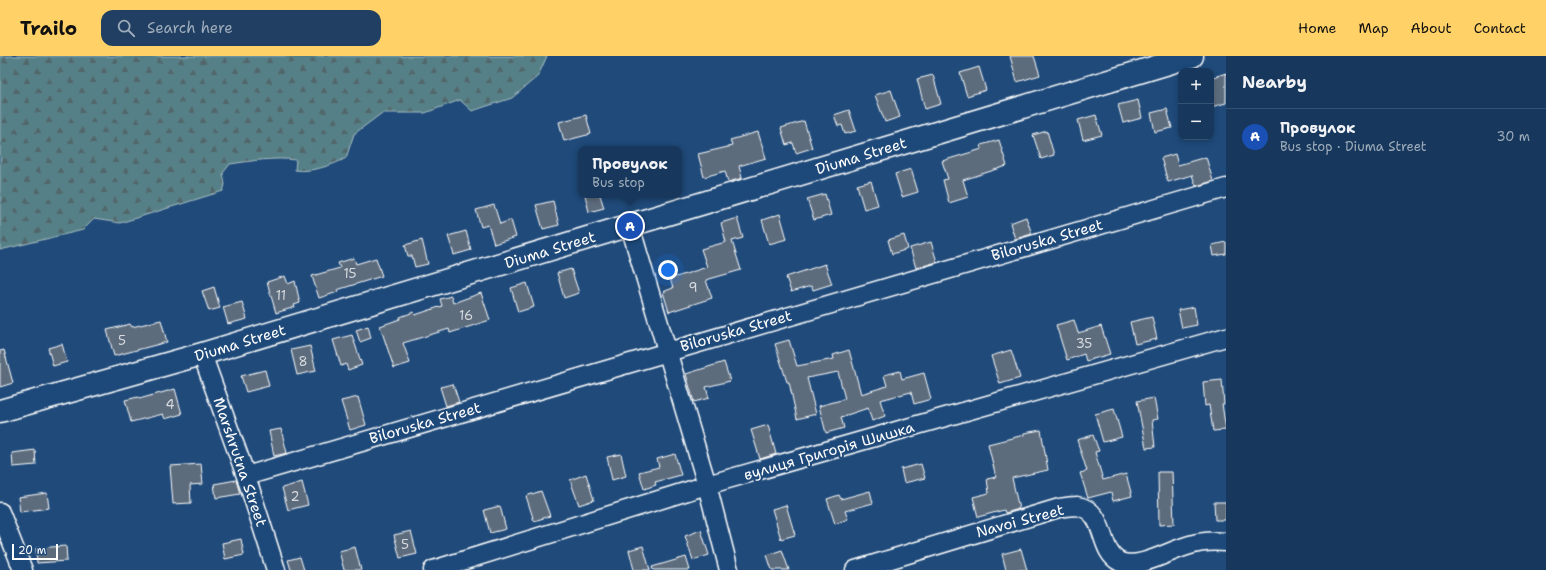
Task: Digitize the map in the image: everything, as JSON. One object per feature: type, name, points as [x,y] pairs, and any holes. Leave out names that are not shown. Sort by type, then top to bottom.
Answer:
[{"type":"street","name":"Diuma Street","points":[[0,411],[202,354],[1192,56]]},
{"type":"street","name":"Biloruska Street","points":[[246,476],[1226,188]]},
{"type":"street","points":[[630,226],[707,485],[729,570]]},
{"type":"street","name":"вулиця Григорія Шишка","points":[[433,570],[707,485],[1226,337]]},
{"type":"street","name":"Marshrutna Street","points":[[202,354],[246,476],[276,570]]},
{"type":"street","name":"Navoi Street","points":[[855,570],[1059,508],[1078,506],[1091,512],[1100,526],[1106,546],[1112,557],[1121,562],[1134,565],[1190,544],[1212,540],[1226,542]]},
{"type":"street","points":[[0,512],[23,570]]},
{"type":"green space","points":[[0,56],[547,56],[538,76],[512,98],[472,111],[460,100],[425,113],[382,113],[354,134],[346,158],[328,166],[301,171],[295,170],[296,160],[279,159],[230,164],[223,173],[225,185],[223,191],[120,223],[94,219],[83,230],[0,250]]},
{"type":"building","points":[[1010,56],[1034,56],[1040,75],[1017,82]]},
{"type":"building","points":[[979,67],[986,90],[967,96],[960,73]]},
{"type":"building","points":[[1226,73],[1226,103],[1214,106],[1214,104],[1214,77]]},
{"type":"building","points":[[933,75],[941,104],[925,109],[917,79]]},
{"type":"building","points":[[891,90],[900,117],[885,122],[875,95]]},
{"type":"building","points":[[1138,100],[1142,118],[1123,123],[1118,105]]},
{"type":"building","points":[[1167,109],[1172,128],[1155,132],[1151,113]]},
{"type":"building","points":[[849,110],[856,131],[845,134],[842,125],[838,126],[834,115]]},
{"type":"building","points":[[586,115],[591,134],[564,141],[559,122]]},
{"type":"building","points":[[1096,115],[1102,135],[1083,140],[1078,120]]},
{"type":"building","points":[[804,121],[812,148],[796,153],[793,143],[786,145],[781,128]]},
{"type":"building","points":[[1047,131],[1054,155],[1041,159],[1033,135]]},
{"type":"building","points":[[758,132],[766,158],[739,166],[742,178],[728,182],[725,171],[704,177],[698,154],[732,146],[730,140]]},
{"type":"building","points":[[999,140],[1007,166],[963,180],[968,197],[949,203],[943,180],[948,179],[942,161],[982,149],[981,145]]},
{"type":"building","points":[[1175,154],[1178,165],[1206,157],[1213,181],[1196,186],[1192,175],[1168,182],[1161,158]]},
{"type":"building","points":[[911,169],[918,192],[902,197],[895,174]]},
{"type":"building","points":[[871,181],[878,205],[864,209],[857,185]]},
{"type":"building","points":[[825,194],[831,215],[814,220],[807,199]]},
{"type":"building","points":[[586,198],[601,198],[604,208],[589,212]]},
{"type":"building","points":[[553,201],[559,225],[543,229],[536,205]]},
{"type":"building","points":[[494,205],[500,224],[511,220],[516,237],[494,244],[488,225],[481,227],[476,210]]},
{"type":"building","points":[[780,214],[787,239],[769,244],[762,220]]},
{"type":"building","points":[[1026,217],[1032,234],[1015,239],[1010,223]]},
{"type":"building","points":[[737,218],[743,238],[732,241],[741,270],[706,280],[712,298],[669,312],[663,292],[673,288],[670,279],[707,267],[701,249],[726,242],[721,223]]},
{"type":"building","points":[[466,231],[471,250],[454,255],[448,236]]},
{"type":"building","points":[[904,235],[908,249],[892,254],[888,240]]},
{"type":"building","points":[[422,240],[428,264],[415,267],[412,256],[408,256],[405,245]]},
{"type":"building","points":[[931,242],[937,262],[916,268],[910,248]]},
{"type":"building","points":[[1226,242],[1226,254],[1214,256],[1212,245]]},
{"type":"building","points":[[354,258],[356,264],[376,258],[382,276],[337,290],[338,292],[319,298],[312,276],[340,268],[338,263]]},
{"type":"building","points":[[825,264],[832,284],[813,290],[811,286],[791,292],[786,277]]},
{"type":"building","points":[[571,269],[579,293],[564,298],[557,273]]},
{"type":"building","points":[[285,276],[288,284],[295,281],[300,303],[294,305],[295,307],[276,313],[267,282]]},
{"type":"building","points":[[527,283],[534,307],[518,312],[511,288]]},
{"type":"building","points":[[214,287],[220,308],[209,311],[202,291]]},
{"type":"building","points":[[481,293],[490,320],[450,333],[449,329],[403,343],[410,363],[394,368],[380,326],[414,312],[415,315],[442,306],[440,299],[451,296],[453,303]]},
{"type":"building","points":[[242,302],[247,319],[228,324],[223,307]]},
{"type":"building","points":[[1194,307],[1197,325],[1182,328],[1178,310]]},
{"type":"building","points":[[1152,317],[1157,339],[1135,344],[1130,322]]},
{"type":"building","points":[[161,320],[167,342],[114,356],[107,330],[130,324],[132,327]]},
{"type":"building","points":[[1074,320],[1078,333],[1101,326],[1110,354],[1086,361],[1084,354],[1067,360],[1056,325]]},
{"type":"building","points":[[368,326],[371,338],[360,342],[356,330]]},
{"type":"building","points":[[352,335],[362,365],[348,370],[346,364],[341,366],[333,340]]},
{"type":"building","points":[[789,340],[797,366],[834,359],[833,355],[849,350],[861,394],[887,386],[884,375],[900,371],[902,379],[924,373],[931,399],[914,404],[911,392],[880,400],[885,416],[872,421],[868,408],[841,417],[844,428],[826,433],[819,406],[845,399],[838,372],[807,378],[816,414],[797,419],[789,382],[787,382],[775,344]]},
{"type":"building","points":[[62,344],[67,362],[53,366],[48,348]]},
{"type":"building","points":[[310,346],[316,371],[297,375],[291,350]]},
{"type":"building","points":[[4,350],[13,383],[0,387],[0,351]]},
{"type":"building","points":[[1011,350],[1020,378],[1000,384],[991,356]]},
{"type":"building","points":[[724,362],[730,381],[706,387],[709,398],[694,402],[686,374]]},
{"type":"building","points":[[265,370],[269,386],[246,392],[241,376]]},
{"type":"building","points":[[1222,380],[1224,404],[1222,404],[1226,430],[1213,431],[1209,405],[1205,406],[1203,382]]},
{"type":"building","points":[[453,384],[459,402],[446,406],[440,387]]},
{"type":"building","points":[[175,389],[182,414],[165,419],[163,414],[131,422],[125,400],[138,397],[139,399]]},
{"type":"building","points":[[358,397],[366,425],[350,430],[341,401]]},
{"type":"building","points":[[1154,398],[1158,419],[1152,420],[1155,447],[1146,448],[1137,401]]},
{"type":"building","points":[[1114,409],[1122,437],[1103,442],[1095,414]]},
{"type":"building","points":[[768,425],[776,454],[760,459],[751,430]]},
{"type":"building","points":[[281,429],[287,453],[274,456],[269,431]]},
{"type":"building","points":[[1041,430],[1048,470],[1012,478],[1019,509],[1005,513],[1004,510],[978,517],[973,497],[989,493],[987,479],[996,477],[988,444],[1024,435],[1024,433]]},
{"type":"building","points":[[1093,435],[1099,451],[1095,452],[1103,480],[1126,474],[1132,496],[1113,501],[1111,492],[1088,498],[1080,473],[1087,471],[1077,440]]},
{"type":"building","points":[[35,450],[36,465],[13,467],[12,453]]},
{"type":"building","points":[[621,454],[626,476],[612,480],[607,457]]},
{"type":"building","points":[[675,454],[681,475],[655,482],[656,485],[644,489],[639,472],[659,467],[657,459]]},
{"type":"building","points":[[201,464],[203,484],[190,485],[191,503],[173,504],[170,466]]},
{"type":"building","points":[[921,464],[925,478],[904,483],[901,469]]},
{"type":"building","points":[[1158,472],[1172,472],[1174,524],[1159,525]]},
{"type":"building","points":[[586,474],[594,500],[579,505],[570,480]]},
{"type":"building","points":[[236,480],[240,494],[216,498],[214,484]]},
{"type":"building","points":[[302,482],[308,505],[288,510],[282,488]]},
{"type":"building","points":[[541,491],[550,516],[534,521],[526,496]]},
{"type":"building","points":[[870,491],[873,503],[845,511],[848,519],[835,524],[827,499],[839,495],[841,499]]},
{"type":"building","points":[[47,493],[49,508],[20,512],[18,497]]},
{"type":"building","points":[[1214,502],[1226,502],[1226,520],[1215,520]]},
{"type":"building","points":[[786,505],[795,535],[781,539],[772,509]]},
{"type":"building","points":[[500,506],[506,529],[490,533],[484,510]]},
{"type":"building","points":[[701,530],[709,555],[693,560],[685,536]]},
{"type":"building","points":[[411,531],[417,554],[400,558],[394,535]]},
{"type":"building","points":[[241,539],[244,555],[225,559],[222,543]]},
{"type":"building","points":[[66,546],[67,561],[37,563],[36,548]]},
{"type":"building","points":[[643,546],[650,570],[634,570],[629,550]]},
{"type":"building","points":[[355,547],[361,570],[344,570],[339,551]]},
{"type":"building","points":[[1021,549],[1027,570],[1006,570],[1002,554]]},
{"type":"building","points":[[782,550],[789,570],[772,570],[767,555]]},
{"type":"building","points":[[300,557],[304,570],[291,570],[288,560]]},
{"type":"building","points":[[686,557],[690,570],[653,570],[652,567]]},
{"type":"place","name":"Провулок","points":[[630,226]]}]
